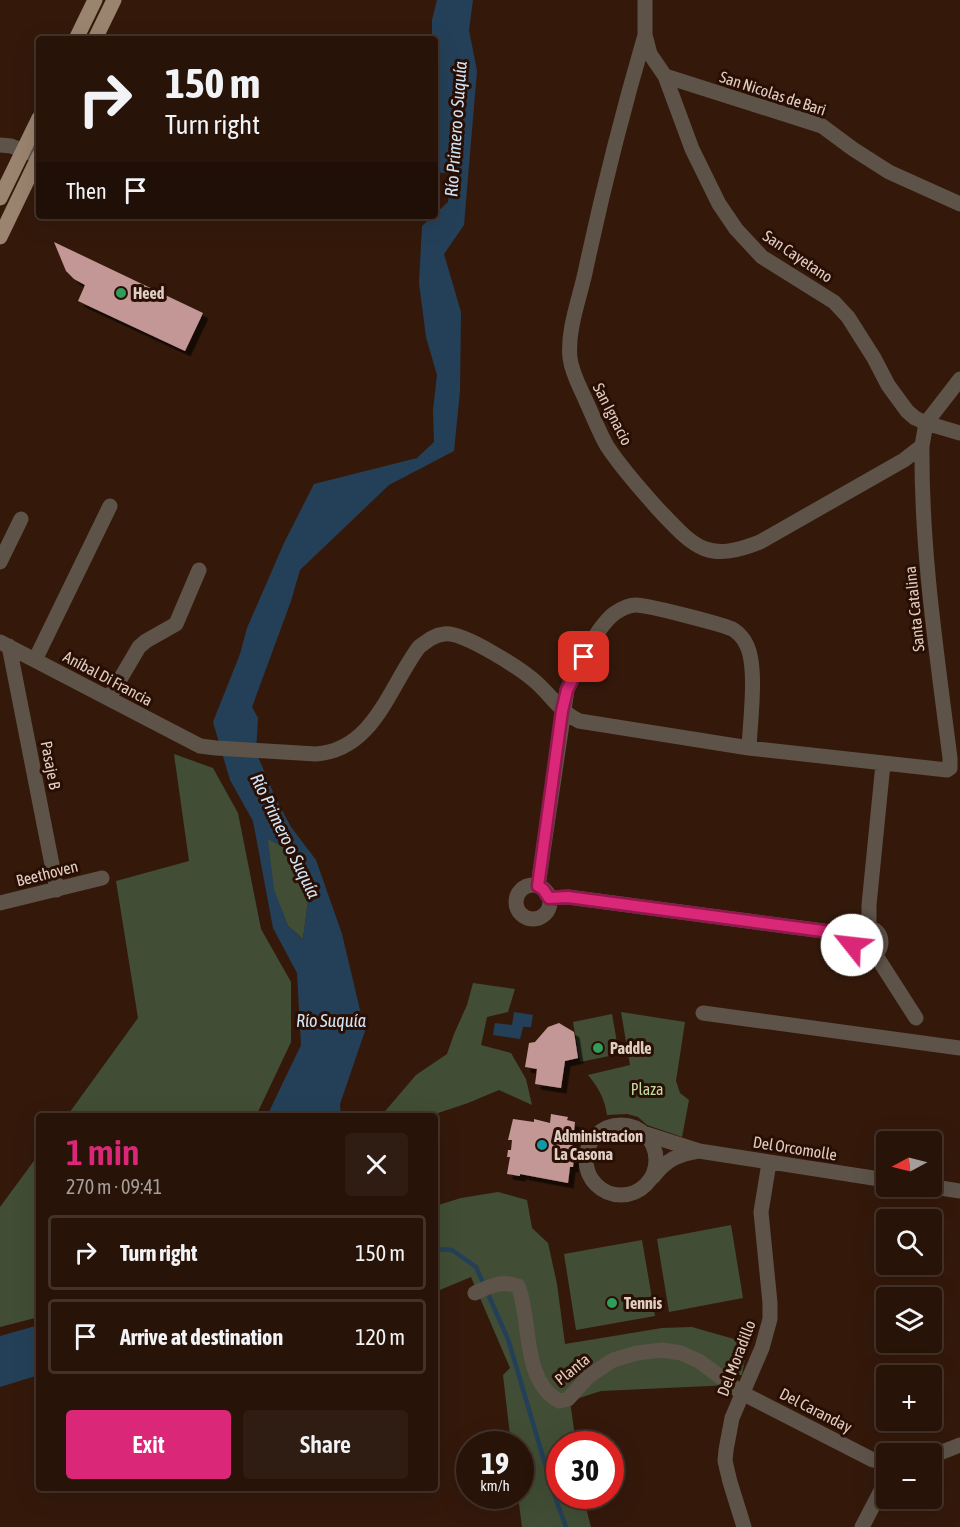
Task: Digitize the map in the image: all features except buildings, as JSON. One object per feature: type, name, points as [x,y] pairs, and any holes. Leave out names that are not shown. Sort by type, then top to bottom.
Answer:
[{"type":"main road","points":[[77,36],[95,0]]},
{"type":"main road","points":[[96,36],[114,0]]},
{"type":"main road","points":[[0,198],[36,124]]},
{"type":"main road","points":[[0,237],[36,162]]},
{"type":"street","name":"San Cayetano","points":[[645,0],[645,35],[650,54],[665,76],[692,149],[719,204],[736,229],[762,257],[834,302],[861,335],[898,402],[915,418],[960,433]]},
{"type":"street","name":"San Ignacio","points":[[645,35],[604,186],[570,342],[573,370],[606,444],[645,494],[686,539],[703,549],[719,552],[739,550],[760,542],[904,460],[922,447]]},
{"type":"street","name":"San Nicolas de Bari","points":[[665,76],[822,126],[889,172],[960,204]]},
{"type":"street","points":[[0,146],[11,146],[36,155]]},
{"type":"street","points":[[922,447],[926,423],[960,379]]},
{"type":"street","name":"Santa Catalina","points":[[883,764],[943,770],[950,768],[929,590],[921,490],[922,447]]},
{"type":"street","points":[[35,660],[110,506]]},
{"type":"street","points":[[0,562],[21,519]]},
{"type":"street","points":[[109,698],[139,647],[176,624],[199,570]]},
{"type":"street","points":[[538,886],[562,711],[567,690],[573,674],[608,619],[616,612],[637,605],[718,624],[733,630],[745,642],[752,663],[749,748]]},
{"type":"street","name":"Aníbal Di Francia","points":[[5,644],[187,740],[205,747],[316,754],[330,753],[344,747],[365,732],[419,647],[430,639],[444,634],[457,635],[524,673],[538,684],[562,711]]},
{"type":"street","name":"Pasaje B","points":[[5,644],[57,890]]},
{"type":"street","points":[[562,711],[579,721],[749,748],[883,764],[869,905],[869,927]]},
{"type":"street","name":"Beethoven","points":[[0,903],[102,878]]},
{"type":"street","points":[[527,886],[538,886],[549,898],[548,909],[540,917],[530,918],[520,913],[516,903],[519,892],[527,886]]},
{"type":"street","points":[[549,898],[568,897],[838,933],[852,940]]},
{"type":"street","points":[[869,927],[878,932],[880,946],[870,957],[861,956],[853,950],[852,940],[856,932],[869,927]]},
{"type":"street","points":[[875,954],[916,1018]]},
{"type":"street","points":[[704,1013],[960,1048]]},
{"type":"street","points":[[651,1179],[656,1168],[656,1156],[653,1144],[646,1134],[636,1127],[614,1124],[594,1136],[585,1157],[586,1169],[591,1180],[609,1194],[621,1195],[643,1188],[671,1158],[699,1151]]},
{"type":"street","name":"Del Orcomolle","points":[[646,1134],[699,1151],[876,1179]]},
{"type":"street","name":"Del Moradillo","points":[[744,1527],[725,1461],[728,1436],[742,1392],[762,1348],[770,1319],[761,1230],[761,1212],[769,1163]]},
{"type":"street","points":[[942,1188],[960,1191]]},
{"type":"street","name":"Planta","points":[[476,1292],[494,1284],[508,1282],[518,1286],[526,1312],[526,1333],[532,1359],[540,1379],[552,1397],[559,1401],[568,1399],[589,1376],[613,1360],[637,1353],[662,1350],[681,1353],[699,1361],[742,1392]]},
{"type":"street","name":"Del Caranday","points":[[742,1392],[876,1460]]},
{"type":"street","points":[[942,1452],[960,1445]]},
{"type":"street","points":[[861,1527],[876,1500]]},
{"type":"green space","points":[[174,754],[213,768],[238,813],[261,929],[291,982],[291,1042],[257,1113],[69,1113],[138,1018],[116,881],[189,861]]},
{"type":"green space","points":[[267,838],[285,848],[309,894],[303,939],[288,926],[273,889]]},
{"type":"green space","points":[[473,983],[515,989],[508,1012],[487,1017],[481,1045],[511,1053],[526,1079],[532,1105],[499,1090],[438,1113],[384,1113],[416,1075],[447,1054],[467,1005]]},
{"type":"green space","name":"Plaza","points":[[621,1012],[685,1022],[676,1081],[680,1093],[689,1100],[682,1137],[647,1125],[638,1117],[627,1114],[607,1115],[605,1104],[588,1075],[630,1065]]},
{"type":"green space","points":[[612,1014],[619,1054],[580,1062],[573,1022]]},
{"type":"green space","points":[[36,1158],[36,1318],[0,1327],[0,1207]]},
{"type":"green space","points":[[498,1192],[527,1200],[532,1228],[548,1243],[557,1284],[565,1344],[662,1328],[692,1327],[734,1339],[746,1353],[742,1375],[737,1375],[731,1385],[601,1391],[570,1401],[574,1431],[546,1431],[546,1509],[586,1509],[591,1527],[522,1527],[520,1509],[534,1509],[534,1431],[509,1431],[503,1375],[510,1368],[471,1277],[438,1291],[438,1205],[461,1198]]},
{"type":"green space","points":[[731,1225],[743,1298],[669,1312],[657,1239]]},
{"type":"green space","points":[[642,1240],[655,1316],[576,1330],[564,1254]]},
{"type":"water","name":"Río Suquía","points":[[437,0],[473,0],[469,30],[477,71],[464,225],[444,254],[461,312],[460,391],[454,451],[389,485],[300,570],[252,707],[258,718],[256,752],[291,827],[316,860],[342,934],[365,1031],[340,1104],[341,1113],[323,1113],[323,1111],[321,1113],[268,1113],[301,1045],[297,973],[273,928],[253,821],[230,780],[213,722],[240,654],[247,628],[284,543],[314,484],[417,458],[434,442],[433,410],[437,375],[426,337],[419,283],[422,226],[430,219],[438,219],[438,211],[448,202],[451,174],[438,172],[438,36],[432,36],[432,20]],"holes":[[[268,839],[285,848],[309,893],[303,939],[288,926],[274,889]]]},
{"type":"water","points":[[514,1012],[533,1015],[531,1027],[523,1027],[520,1039],[493,1035],[495,1023],[512,1025]]},
{"type":"water","points":[[36,1326],[36,1376],[0,1387],[0,1336]]},
{"type":"waterway","points":[[438,1249],[452,1250],[476,1267],[508,1339],[566,1527]]},
{"type":"place","name":"Heed","points":[[121,293]]},
{"type":"place","name":"Paddle","points":[[598,1048]]},
{"type":"place","name":"Administracion La Casona","points":[[542,1145]]},
{"type":"place","name":"Tennis","points":[[612,1303]]},
{"type":"route","points":[[584,657],[573,674],[562,711],[538,886],[547,893],[549,898],[568,897],[838,933],[852,940],[852,945]]},
{"type":"water label","name":"Río Primero o Suquía","points":[[456,129]]},
{"type":"water label","name":"Río Primero o Suquía","points":[[285,836]]}]
